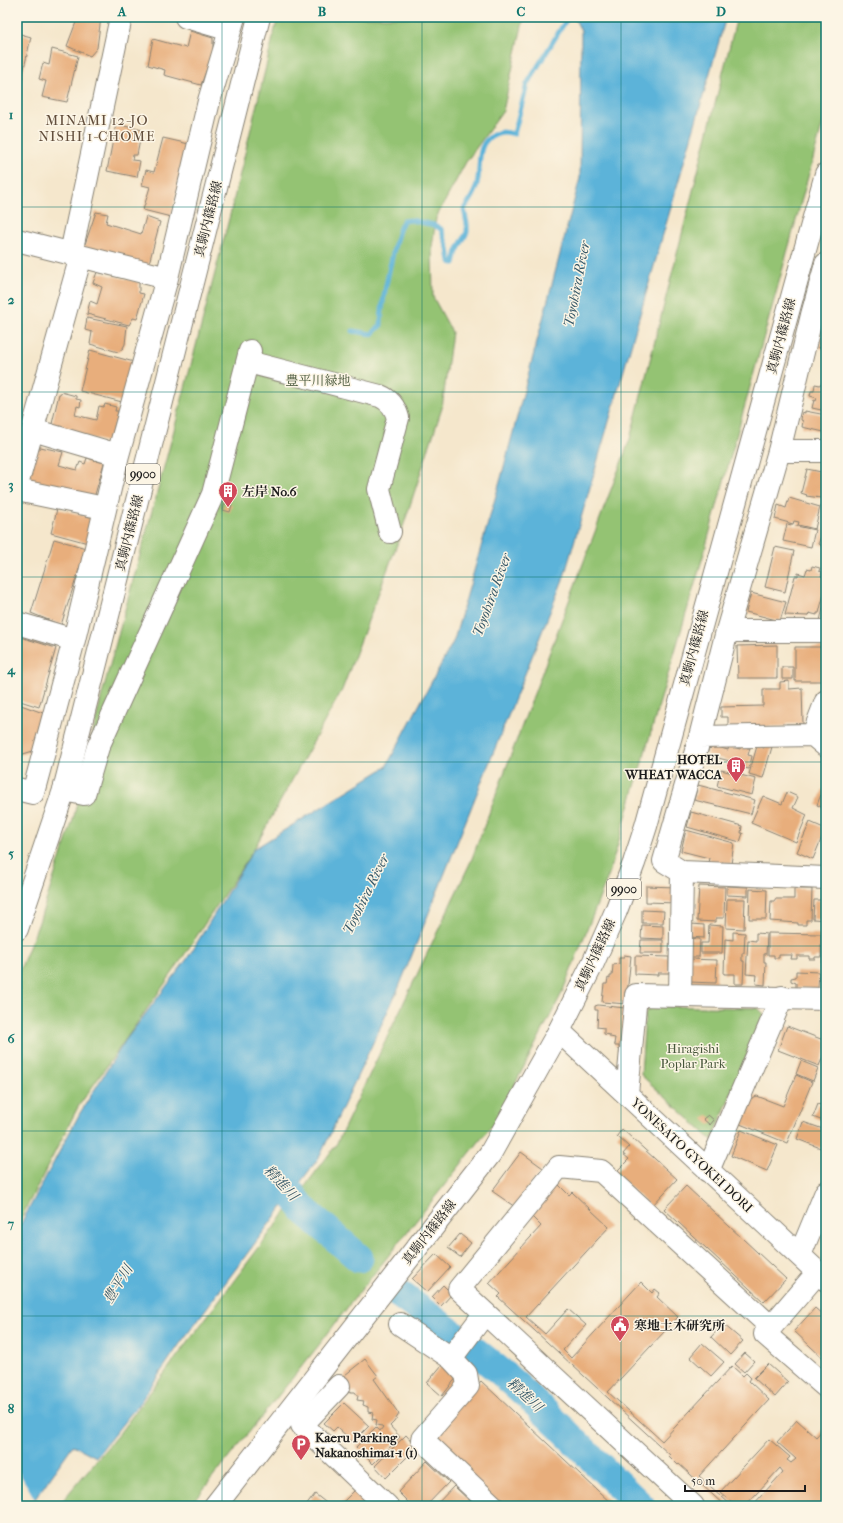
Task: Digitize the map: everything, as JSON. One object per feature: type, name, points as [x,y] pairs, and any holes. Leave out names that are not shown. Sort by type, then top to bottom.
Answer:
[{"type":"street","points":[[17,485],[76,255],[121,17]]},
{"type":"street","points":[[17,789],[33,793],[74,640],[104,508],[167,278],[209,101],[232,24],[186,17]]},
{"type":"street","name":"真駒内篠路線","points":[[17,929],[64,790],[259,17]]},
{"type":"street","name":"真駒内篠路線","points":[[216,1506],[490,1154],[559,1031],[596,957],[634,863],[646,826],[826,174]]},
{"type":"street","points":[[17,240],[167,278]]},
{"type":"street","points":[[826,264],[819,315],[778,450],[727,631],[700,737],[664,861],[682,872],[826,878]]},
{"type":"street","points":[[64,790],[84,794],[98,747],[213,494],[249,356],[380,396],[385,398],[396,410],[398,418],[380,489],[390,532]]},
{"type":"street","points":[[32,430],[118,455]]},
{"type":"street","points":[[778,450],[826,451]]},
{"type":"street","points":[[17,490],[104,508]]},
{"type":"street","points":[[17,623],[74,640]]},
{"type":"street","points":[[727,631],[826,631]]},
{"type":"street","points":[[700,737],[819,741],[826,701]]},
{"type":"street","points":[[680,996],[682,872]]},
{"type":"street","points":[[627,1094],[636,995],[826,999]]},
{"type":"street","points":[[708,1171],[782,998]]},
{"type":"street","name":"YONESATO GYOKEI DORI","points":[[559,1031],[822,1276]]},
{"type":"street","points":[[693,1506],[459,1289],[559,1167],[601,1171],[772,1327]]},
{"type":"street","points":[[800,1255],[826,1192]]},
{"type":"street","points":[[822,1276],[765,1334],[826,1387]]},
{"type":"street","points":[[458,1348],[485,1313]]},
{"type":"street","points":[[400,1324],[458,1348]]},
{"type":"street","points":[[458,1348],[468,1386],[422,1439],[493,1506]]},
{"type":"street","points":[[339,1386],[302,1425],[387,1506]]},
{"type":"green space","name":"豊平川緑地","points":[[278,17],[524,17],[503,111],[466,162],[436,218],[432,247],[433,297],[452,332],[442,408],[399,539],[342,690],[254,849],[173,972],[78,1107],[17,1226],[17,977],[38,925],[73,820],[101,698],[174,430],[228,223]]},
{"type":"green space","points":[[737,17],[826,17],[826,112],[704,553],[609,874],[562,993],[497,1119],[190,1506],[58,1506],[121,1431],[336,1145],[471,861],[630,439]]},
{"type":"green space","name":"Hiragishi Poplar Park","points":[[651,1006],[758,1008],[764,1014],[712,1140],[641,1075],[645,1014]]},
{"type":"water","points":[[574,17],[726,17],[564,577],[399,987],[320,1156],[179,1345],[141,1401],[96,1457],[73,1445],[30,1506],[17,1506],[17,1231],[80,1113],[125,1041],[187,959],[254,849],[386,767],[454,640],[501,478],[580,178],[581,31]]},
{"type":"pier","points":[[17,1469],[36,1501],[33,1506],[17,1506]]},
{"type":"building","points":[[78,17],[101,17],[97,48],[90,56],[67,46]]},
{"type":"building","points":[[190,31],[213,38],[213,51],[201,85],[164,75],[165,70],[148,65],[153,39],[186,48]]},
{"type":"building","points":[[17,33],[31,37],[21,82],[17,81]]},
{"type":"building","points":[[52,49],[78,56],[67,102],[42,97],[46,81],[39,79],[43,63],[49,65]]},
{"type":"building","points":[[116,124],[142,130],[137,155],[133,155],[132,160],[140,161],[137,177],[107,171]]},
{"type":"building","points":[[163,138],[189,144],[171,217],[143,210],[150,187],[142,185],[146,170],[154,172]]},
{"type":"building","points":[[96,212],[108,214],[106,223],[141,234],[146,217],[160,222],[148,267],[84,247]]},
{"type":"building","points":[[97,272],[139,282],[139,293],[144,294],[137,319],[133,318],[129,325],[87,314],[90,301],[97,304],[102,287],[93,283]]},
{"type":"building","points":[[87,318],[127,326],[125,344],[123,348],[118,352],[90,344],[92,332],[85,330]]},
{"type":"building","points":[[822,333],[826,334],[825,349],[819,348]]},
{"type":"building","points":[[90,350],[134,362],[122,402],[80,391]]},
{"type":"building","points":[[821,383],[826,385],[826,411],[812,408],[814,400],[816,401],[817,398],[810,396],[811,391],[814,391],[815,384],[820,385]]},
{"type":"building","points":[[61,392],[76,396],[76,399],[81,400],[80,407],[77,406],[75,415],[96,420],[99,406],[104,407],[105,404],[116,407],[115,411],[118,411],[110,443],[51,428],[59,394],[61,394]]},
{"type":"building","points":[[805,411],[826,415],[824,432],[802,427],[802,412],[805,413]]},
{"type":"building","points":[[36,446],[63,452],[59,465],[77,470],[80,462],[85,464],[87,458],[104,463],[92,505],[27,487]]},
{"type":"building","points":[[807,469],[826,473],[821,498],[806,496],[807,495],[801,493]]},
{"type":"building","points":[[789,498],[820,507],[815,529],[798,525],[799,522],[794,521],[793,524],[775,519],[778,505],[786,508]]},
{"type":"building","name":"左岸 No.6","points":[[225,503],[232,505],[230,512],[223,510]]},
{"type":"building","points":[[57,509],[94,518],[88,543],[51,533]]},
{"type":"building","points":[[787,524],[815,530],[811,547],[783,541]]},
{"type":"building","points":[[826,524],[826,547],[818,544]]},
{"type":"building","points":[[54,539],[86,548],[61,625],[31,613]]},
{"type":"building","points":[[775,547],[794,551],[785,592],[765,587]]},
{"type":"building","points":[[812,566],[820,568],[819,571],[822,572],[821,576],[826,577],[824,585],[826,586],[819,613],[817,613],[817,615],[809,613],[808,616],[785,615],[795,576],[798,576],[798,573],[805,575],[807,569],[811,570]]},
{"type":"building","points":[[751,593],[786,602],[780,621],[746,612]]},
{"type":"building","points":[[826,599],[826,623],[820,621]]},
{"type":"building","points":[[17,636],[56,648],[39,707],[17,700]]},
{"type":"building","points":[[777,645],[777,678],[738,678],[737,646]]},
{"type":"building","points":[[795,647],[825,647],[825,681],[795,681]]},
{"type":"building","points":[[782,667],[793,667],[793,679],[782,679]]},
{"type":"building","points":[[789,681],[789,689],[802,688],[803,724],[728,728],[728,717],[721,717],[721,707],[763,706],[763,689],[780,689],[780,682]]},
{"type":"building","points":[[21,705],[43,713],[33,751],[20,755],[17,754],[17,718]]},
{"type":"building","points":[[742,743],[748,744],[747,748],[750,748],[748,755],[752,756],[749,769],[744,768],[745,765],[707,755],[709,748],[712,748],[713,746],[728,750],[729,746],[740,749]]},
{"type":"building","points":[[765,745],[772,747],[763,778],[749,774],[757,746],[764,748]]},
{"type":"building","name":"HOTEL WHEAT WACCA","points":[[721,770],[756,779],[752,795],[717,786]]},
{"type":"building","points":[[698,785],[755,800],[751,814],[694,800]]},
{"type":"building","points":[[823,789],[826,790],[826,809],[817,805]]},
{"type":"building","points":[[787,792],[798,797],[793,808],[807,815],[796,842],[751,823],[763,796],[782,804]]},
{"type":"building","points":[[691,812],[742,826],[741,833],[743,833],[740,842],[687,827]]},
{"type":"building","points":[[810,822],[826,829],[824,838],[822,837],[813,859],[797,852]]},
{"type":"building","points":[[686,830],[734,843],[731,864],[722,862],[721,866],[708,863],[709,858],[681,851]]},
{"type":"building","points":[[646,886],[676,887],[676,903],[646,902]]},
{"type":"building","points":[[699,886],[725,887],[724,918],[716,918],[716,922],[697,921]]},
{"type":"building","points":[[727,886],[748,887],[748,896],[727,895]]},
{"type":"building","points":[[750,889],[767,890],[766,919],[749,919]]},
{"type":"building","points":[[794,889],[812,889],[811,920],[806,920],[806,925],[770,921],[771,901],[775,901],[775,899],[794,899]]},
{"type":"building","points":[[823,898],[826,898],[826,920],[813,919],[814,900],[823,900]]},
{"type":"building","points":[[727,899],[745,899],[744,929],[726,928]]},
{"type":"building","points":[[642,910],[664,911],[663,923],[642,923]]},
{"type":"building","points":[[691,924],[704,925],[704,938],[690,937]]},
{"type":"building","points":[[642,925],[663,926],[663,939],[641,938]]},
{"type":"building","points":[[709,925],[723,926],[722,953],[701,953],[701,943],[708,943]]},
{"type":"building","points":[[733,932],[745,933],[744,953],[742,953],[742,961],[744,961],[743,984],[735,984],[735,974],[724,974],[725,939],[733,940]]},
{"type":"building","points":[[756,933],[767,934],[766,954],[764,954],[764,962],[766,962],[765,985],[756,984],[757,975],[746,974],[748,940],[756,941]]},
{"type":"building","points":[[768,933],[821,934],[821,957],[809,959],[809,956],[797,956],[797,959],[791,959],[792,955],[779,955],[779,958],[774,958],[774,955],[768,955]]},
{"type":"building","points":[[686,938],[700,939],[699,957],[685,957]]},
{"type":"building","points":[[641,940],[663,940],[663,953],[640,953]]},
{"type":"building","points":[[823,946],[826,946],[826,970],[822,970]]},
{"type":"building","points":[[624,955],[631,956],[626,1004],[602,1002],[604,984],[607,984],[608,978],[610,979],[610,976],[612,976],[613,965],[619,964],[619,958],[624,958]]},
{"type":"building","points":[[635,956],[669,957],[669,973],[658,973],[658,975],[635,974]]},
{"type":"building","points":[[689,959],[717,960],[716,983],[688,982]]},
{"type":"building","points":[[796,971],[819,972],[818,989],[796,988],[796,983],[791,981],[791,978],[796,977]]},
{"type":"building","points":[[595,1006],[625,1008],[621,1050],[619,1050],[619,1046],[615,1046],[614,1044],[615,1038],[604,1034],[604,1028],[597,1027],[598,1010],[595,1010]]},
{"type":"building","points":[[787,1026],[826,1041],[826,1049],[819,1066],[778,1050]]},
{"type":"building","points":[[801,1061],[818,1068],[813,1081],[796,1074]]},
{"type":"building","points":[[796,1075],[812,1082],[787,1143],[740,1124],[750,1099],[757,1096],[783,1106]]},
{"type":"building","points":[[818,1104],[826,1107],[826,1122],[813,1117]]},
{"type":"building","points":[[708,1115],[714,1120],[710,1125],[703,1119]]},
{"type":"building","points":[[803,1122],[826,1130],[826,1141],[823,1149],[797,1139]]},
{"type":"building","points":[[622,1129],[677,1179],[651,1207],[615,1173],[629,1159],[623,1154],[629,1147],[617,1136]]},
{"type":"building","points":[[741,1130],[778,1145],[767,1171],[731,1156]]},
{"type":"building","points":[[521,1152],[543,1168],[515,1207],[492,1191]]},
{"type":"building","name":"寒地土木研究所","points":[[557,1183],[569,1195],[572,1192],[609,1227],[526,1317],[545,1334],[568,1309],[586,1325],[563,1350],[571,1358],[641,1282],[652,1293],[655,1289],[660,1293],[657,1297],[678,1317],[608,1392],[662,1441],[732,1366],[743,1376],[746,1373],[751,1378],[749,1381],[769,1400],[699,1476],[732,1506],[725,1506],[679,1464],[678,1465],[669,1456],[670,1455],[498,1297],[501,1294],[489,1283],[541,1226],[529,1214]]},
{"type":"building","points":[[686,1186],[786,1279],[764,1302],[664,1209]]},
{"type":"building","points":[[826,1225],[826,1244],[822,1242]]},
{"type":"building","points":[[460,1234],[471,1243],[460,1257],[448,1248]]},
{"type":"building","points":[[436,1254],[450,1267],[427,1292],[412,1279]]},
{"type":"building","points":[[443,1285],[452,1294],[441,1306],[432,1297]]},
{"type":"building","points":[[815,1308],[824,1316],[826,1314],[826,1361],[794,1331]]},
{"type":"building","points":[[723,1324],[743,1341],[730,1355],[711,1337]]},
{"type":"building","points":[[702,1343],[724,1362],[711,1376],[690,1357]]},
{"type":"building","points":[[745,1353],[754,1361],[744,1372],[735,1364]]},
{"type":"building","points":[[365,1359],[378,1376],[374,1379],[399,1414],[390,1426],[400,1437],[373,1464],[356,1447],[376,1427],[380,1431],[383,1427],[376,1425],[377,1420],[372,1419],[373,1413],[368,1412],[368,1407],[363,1405],[364,1401],[357,1400],[358,1396],[355,1392],[350,1392],[350,1387],[345,1386],[344,1380],[345,1375]]},
{"type":"building","points":[[768,1364],[788,1382],[775,1397],[754,1378]]},
{"type":"building","points":[[442,1365],[457,1377],[442,1396],[427,1383]]},
{"type":"building","points":[[481,1381],[614,1506],[501,1506],[428,1438]]},
{"type":"building","points":[[344,1403],[369,1426],[353,1442],[337,1427],[333,1431],[324,1423]]},
{"type":"building","points":[[797,1420],[816,1437],[826,1426],[826,1506],[752,1506],[783,1472],[780,1468],[745,1506],[736,1506],[720,1492],[769,1439],[790,1457],[787,1460],[791,1463],[796,1459],[777,1442]]},
{"type":"building","points":[[406,1435],[417,1447],[386,1478],[375,1466]]},
{"type":"building","points":[[427,1461],[449,1482],[426,1506],[412,1506],[398,1492]]},
{"type":"building","points":[[454,1486],[475,1506],[435,1506]]},
{"type":"building","points":[[356,1489],[373,1506],[343,1506],[341,1504]]},
{"type":"building","points":[[315,1494],[330,1506],[306,1506]]},
{"type":"waterway","points":[[353,331],[372,334],[381,325],[383,302],[390,266],[396,238],[403,221],[411,220],[434,225],[441,229],[448,248],[450,262],[454,263],[457,251],[467,232],[464,209],[476,187],[481,150],[488,138],[497,133],[504,132],[514,134],[527,84],[568,17]]},
{"type":"waterway","name":"精進川","points":[[265,1166],[286,1187],[305,1211],[359,1258]]},
{"type":"waterway","name":"精進川","points":[[399,1294],[442,1325],[510,1380],[544,1411],[641,1506]]},
{"type":"place","name":"左岸 No.6","points":[[228,508]]},
{"type":"place","name":"HOTEL WHEAT WACCA","points":[[736,783]]},
{"type":"place","name":"寒地土木研究所","points":[[620,1342]]},
{"type":"place","name":"Kaeru Parking Nakanoshima1-1 (1)","points":[[301,1461]]},
{"type":"district","name":"MINAMI 12-JO NISHI 1-CHOME","points":[[97,128]]},
{"type":"water label","name":"Toyohira River","points":[[577,284]]},
{"type":"water label","name":"Toyohira River","points":[[492,595]]},
{"type":"water label","name":"Toyohira River","points":[[366,894]]},
{"type":"water label","name":"豊平川","points":[[118,1284]]}]
